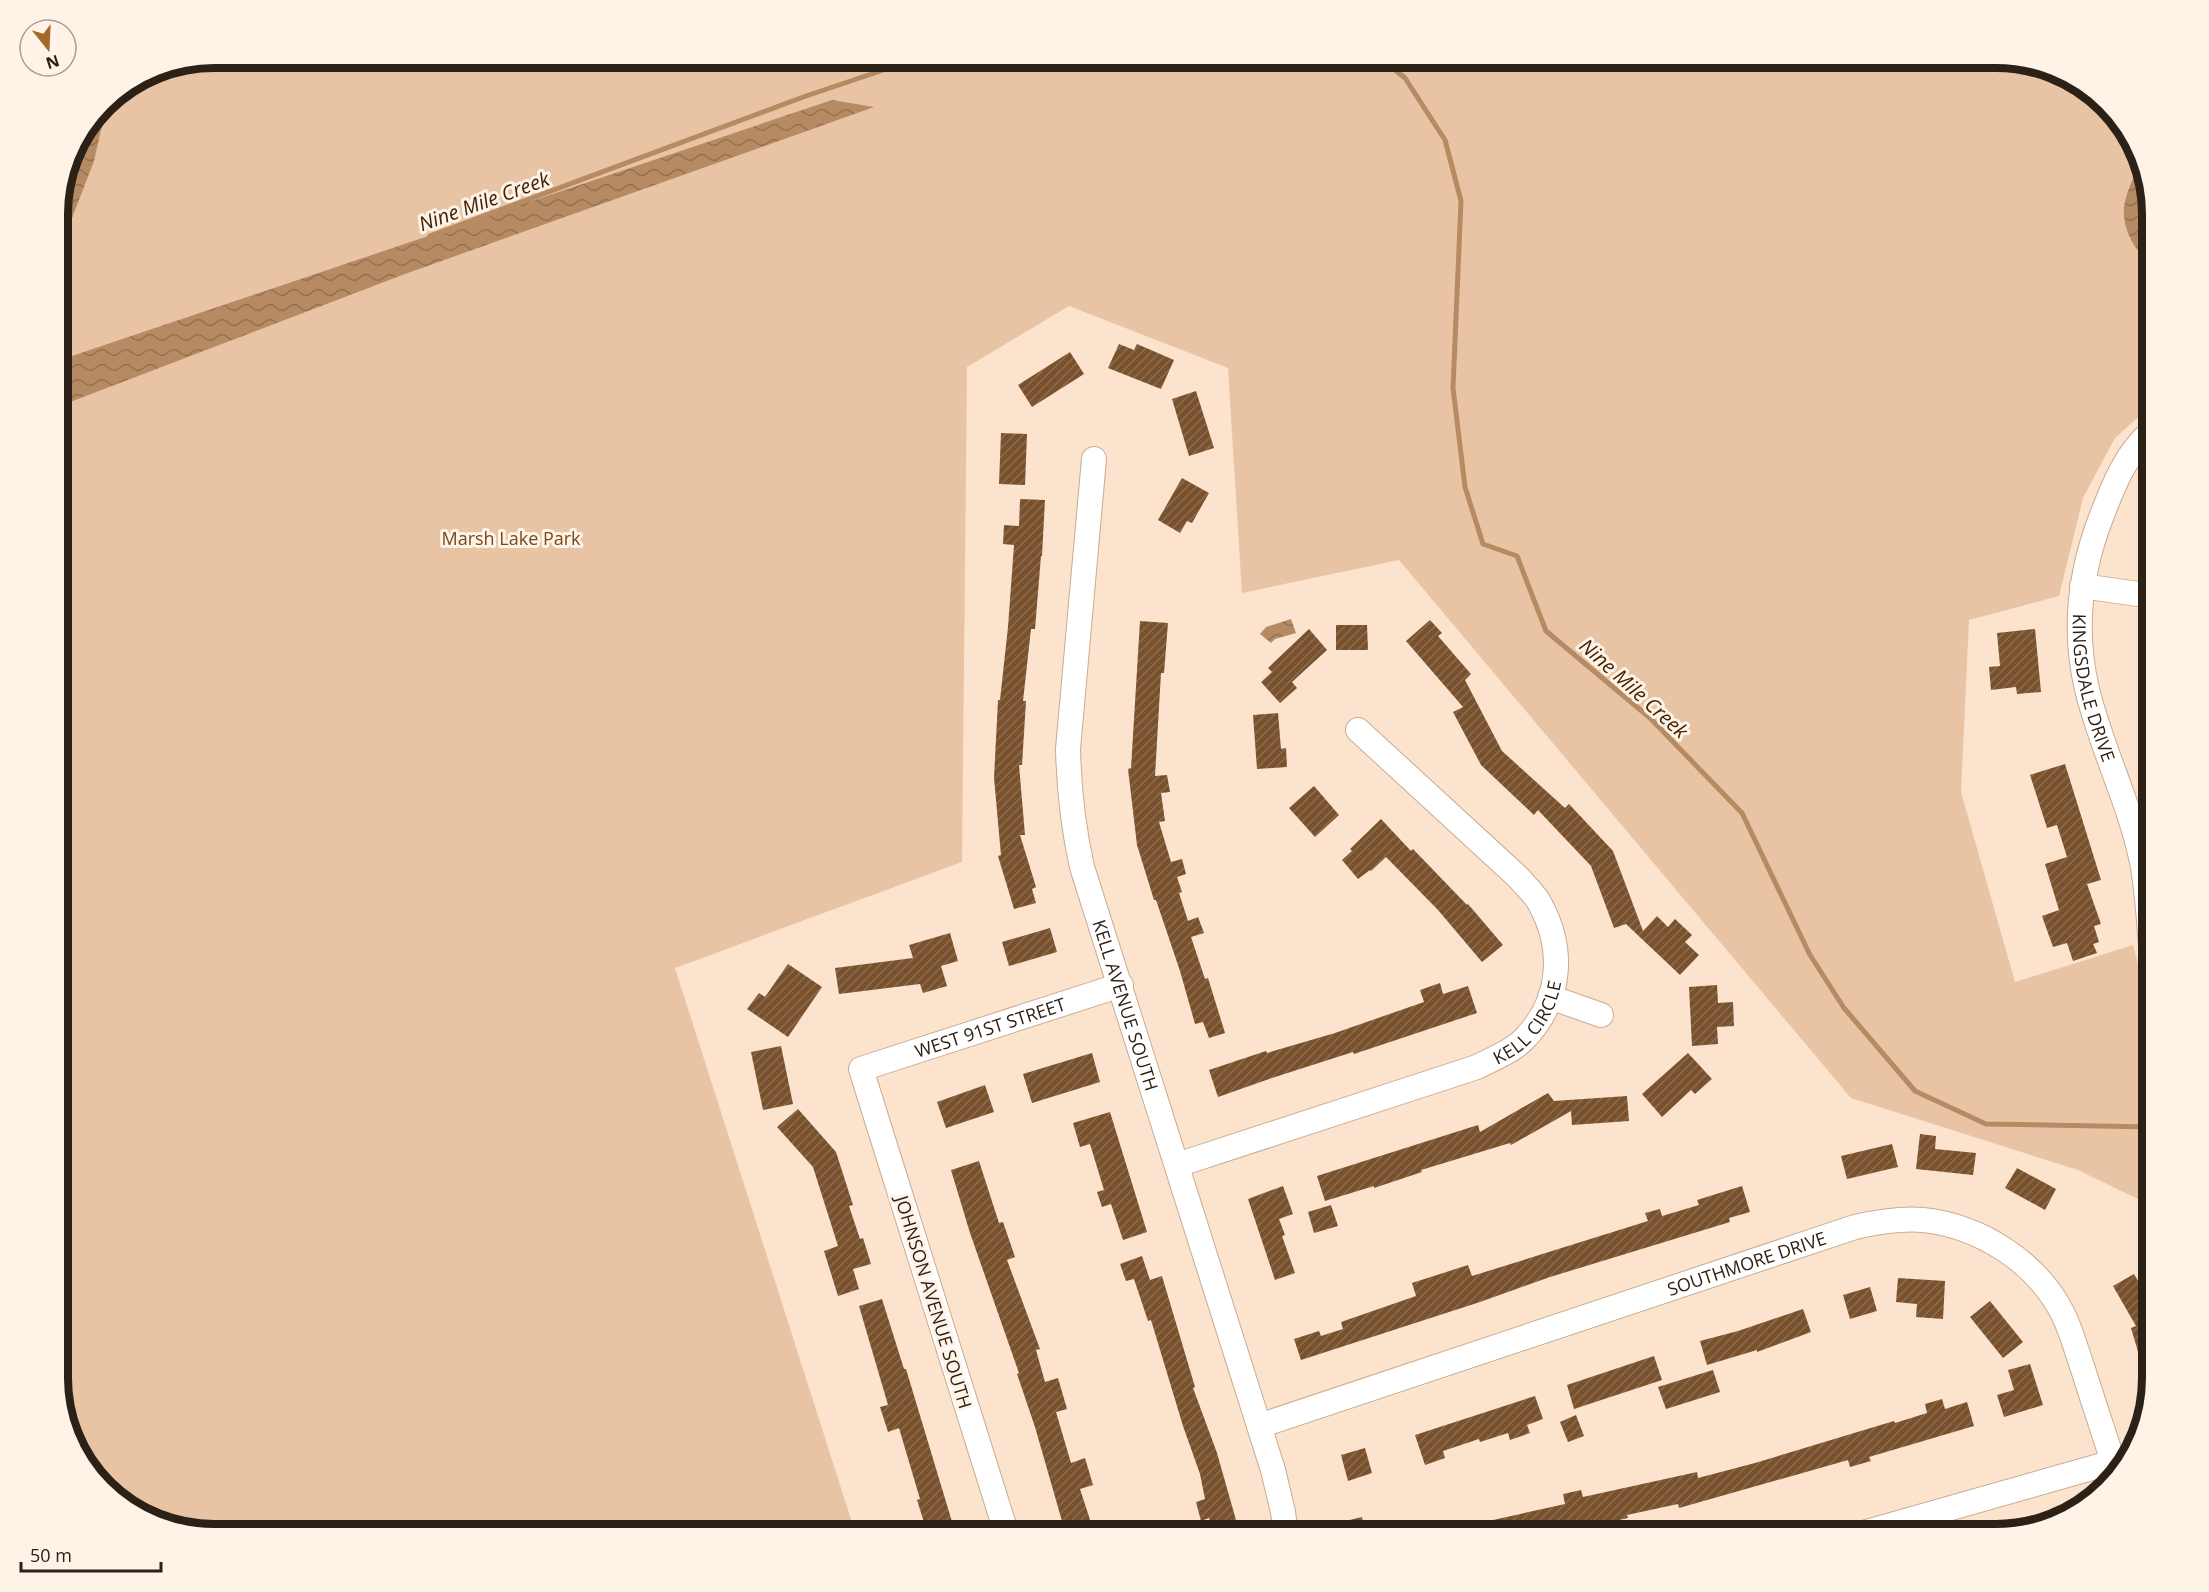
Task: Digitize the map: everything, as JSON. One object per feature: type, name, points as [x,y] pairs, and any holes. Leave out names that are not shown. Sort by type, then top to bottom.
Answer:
[{"type":"street","name":"KINGSDALE DRIVE","points":[[2142,440],[2126,460],[2114,484],[2085,564],[2079,606],[2080,648],[2087,689],[2142,863]]},
{"type":"street","name":"KELL AVENUE SOUTH","points":[[1094,459],[1068,748],[1073,828],[1082,867],[1273,1470],[1285,1524]]},
{"type":"street","points":[[2082,586],[2142,595]]},
{"type":"street","name":"KELL CIRCLE","points":[[1177,1165],[1466,1070],[1495,1058],[1504,1054],[1527,1036],[1544,1013],[1554,986],[1557,956],[1551,927],[1539,901],[1520,879],[1358,730]]},
{"type":"street","name":"WEST 91ST STREET","points":[[861,1069],[1121,986]]},
{"type":"street","points":[[1550,997],[1601,1015]]},
{"type":"street","name":"JOHNSON AVENUE SOUTH","points":[[861,1069],[1004,1524]]},
{"type":"street","name":"SOUTHMORE DRIVE","points":[[1259,1426],[1855,1227],[1888,1220],[1923,1220],[1957,1228],[1990,1240],[2019,1260],[2043,1285],[2063,1313],[2119,1456]]},
{"type":"street","points":[[1931,1524],[2115,1462]]},
{"type":"green space","name":"Marsh Lake Park","points":[[213,68],[1996,68],[2034,72],[2060,83],[2077,92],[2099,110],[2117,132],[2137,175],[2142,213],[2142,414],[2115,438],[2083,498],[2059,596],[1969,620],[1961,792],[2015,982],[2133,945],[2142,980],[2142,1201],[2078,1170],[1851,1098],[1399,560],[1242,593],[1228,368],[1069,306],[967,367],[962,862],[675,968],[852,1524],[194,1523],[166,1517],[140,1505],[110,1482],[92,1460],[75,1426],[68,1388],[68,204],[72,175],[92,132],[110,110],[140,87],[166,75],[185,70]]},
{"type":"water","points":[[832,100],[874,107],[405,274],[68,403],[68,357]]},
{"type":"water","points":[[104,118],[94,161],[68,228],[68,204],[72,175],[92,132]]},
{"type":"water","points":[[2136,172],[2142,213],[2142,256],[2127,232],[2125,224],[2124,207]]},
{"type":"water","points":[[1291,619],[1296,633],[1275,639],[1271,643],[1260,634],[1266,627]]},
{"type":"building","points":[[1119,344],[1134,350],[1137,344],[1174,360],[1161,389],[1108,368]]},
{"type":"building","points":[[1070,352],[1084,374],[1032,407],[1018,385]]},
{"type":"building","points":[[1196,391],[1214,448],[1189,456],[1172,399]]},
{"type":"building","points":[[1001,433],[1027,434],[1025,485],[999,484]]},
{"type":"building","points":[[1182,478],[1209,493],[1192,523],[1187,521],[1180,533],[1158,520]]},
{"type":"building","points":[[1020,499],[1045,500],[1035,629],[1031,629],[1023,701],[1026,701],[1022,765],[1019,765],[1025,835],[1020,835],[1036,887],[1032,889],[1036,903],[1014,909],[998,856],[1001,855],[994,778],[998,700],[1000,700],[1008,627],[1014,545],[1003,544],[1004,525],[1019,526]]},
{"type":"building","points":[[1430,620],[1442,633],[1438,636],[1471,674],[1465,680],[1502,751],[1565,808],[1569,804],[1613,851],[1643,931],[1657,916],[1668,927],[1675,919],[1692,935],[1685,942],[1699,955],[1680,975],[1626,924],[1614,928],[1591,866],[1538,810],[1534,815],[1481,765],[1453,712],[1463,707],[1406,641]]},
{"type":"building","points":[[1140,621],[1168,623],[1164,673],[1161,673],[1155,776],[1167,775],[1170,792],[1161,793],[1165,821],[1159,822],[1171,862],[1182,859],[1186,874],[1177,877],[1182,892],[1179,893],[1188,921],[1198,917],[1204,933],[1191,937],[1205,979],[1208,978],[1225,1033],[1209,1038],[1203,1022],[1195,1024],[1180,971],[1137,845],[1128,769],[1131,768]]},
{"type":"building","points":[[1336,625],[1367,625],[1368,650],[1336,650]]},
{"type":"building","points":[[1309,629],[1327,650],[1292,682],[1297,688],[1280,703],[1261,682],[1272,672],[1268,668]]},
{"type":"building","points":[[2035,629],[2041,692],[2017,694],[2016,687],[1991,690],[1989,667],[2000,666],[1997,633]]},
{"type":"building","points":[[1278,713],[1281,749],[1286,748],[1287,767],[1257,769],[1253,715]]},
{"type":"building","points":[[2065,764],[2101,880],[2087,884],[2101,924],[2094,926],[2099,942],[2093,944],[2097,953],[2073,961],[2067,943],[2053,947],[2042,916],[2059,910],[2045,864],[2067,857],[2057,825],[2047,828],[2030,775]]},
{"type":"building","points":[[1314,786],[1339,815],[1315,837],[1289,808]]},
{"type":"building","points":[[1381,819],[1411,851],[1413,849],[1468,904],[1503,945],[1482,962],[1438,910],[1386,857],[1358,879],[1342,860]]},
{"type":"building","points":[[1050,928],[1057,952],[1009,966],[1002,942]]},
{"type":"building","points":[[950,933],[958,961],[941,966],[947,986],[923,993],[920,984],[839,994],[835,968],[913,958],[909,945]]},
{"type":"building","points":[[788,964],[822,987],[788,1037],[747,1009],[759,993],[765,997]]},
{"type":"building","points":[[1440,983],[1443,994],[1468,986],[1477,1013],[1218,1097],[1209,1070],[1266,1051],[1267,1053],[1335,1033],[1424,1002],[1420,990]]},
{"type":"building","points":[[1717,985],[1718,1003],[1733,1002],[1734,1026],[1717,1027],[1718,1044],[1692,1046],[1689,987]]},
{"type":"building","points":[[781,1046],[793,1104],[763,1110],[751,1052]]},
{"type":"building","points":[[1092,1053],[1100,1082],[1032,1103],[1023,1074]]},
{"type":"building","points":[[1688,1053],[1712,1079],[1695,1094],[1691,1090],[1662,1117],[1642,1094]]},
{"type":"building","points":[[985,1085],[994,1112],[946,1128],[937,1102]]},
{"type":"building","points":[[1548,1093],[1554,1101],[1627,1096],[1629,1121],[1572,1125],[1571,1111],[1511,1145],[1510,1143],[1421,1170],[1422,1172],[1374,1188],[1374,1186],[1325,1201],[1317,1176],[1478,1125],[1480,1132]]},
{"type":"building","points":[[798,1109],[836,1152],[853,1205],[849,1206],[871,1264],[853,1269],[859,1289],[838,1296],[824,1251],[838,1246],[813,1167],[777,1127]]},
{"type":"building","points":[[1110,1112],[1147,1232],[1123,1240],[1111,1204],[1102,1207],[1097,1192],[1104,1190],[1090,1144],[1080,1147],[1073,1123]]},
{"type":"building","points":[[1920,1134],[1936,1136],[1935,1149],[1976,1153],[1973,1175],[1916,1169]]},
{"type":"building","points":[[1892,1144],[1898,1167],[1847,1179],[1841,1156]]},
{"type":"building","points":[[979,1161],[999,1223],[1003,1222],[1015,1257],[1007,1260],[1040,1349],[1036,1350],[1045,1382],[1058,1378],[1067,1409],[1056,1412],[1071,1463],[1085,1458],[1093,1485],[1080,1489],[1091,1524],[1063,1524],[1017,1374],[1019,1373],[970,1233],[951,1170]]},
{"type":"building","points":[[2017,1168],[2056,1189],[2045,1210],[2005,1188]]},
{"type":"building","points":[[1283,1186],[1293,1214],[1279,1219],[1285,1235],[1282,1236],[1295,1273],[1275,1280],[1248,1199]]},
{"type":"building","points":[[1742,1186],[1750,1212],[1729,1218],[1730,1222],[1550,1277],[1301,1360],[1294,1339],[1319,1331],[1321,1336],[1343,1329],[1341,1322],[1416,1296],[1412,1283],[1468,1265],[1472,1276],[1648,1221],[1645,1213],[1660,1209],[1662,1216],[1699,1205],[1697,1200]]},
{"type":"building","points":[[1331,1205],[1338,1226],[1314,1233],[1308,1212]]},
{"type":"building","points":[[1142,1256],[1150,1280],[1162,1276],[1195,1387],[1193,1388],[1217,1453],[1236,1520],[1222,1524],[1211,1524],[1209,1518],[1201,1521],[1196,1502],[1205,1499],[1200,1474],[1151,1320],[1148,1321],[1134,1279],[1126,1281],[1120,1264]]},
{"type":"building","points":[[2134,1274],[2142,1288],[2142,1366],[2131,1328],[2136,1326],[2113,1286]]},
{"type":"building","points":[[1898,1278],[1945,1281],[1943,1319],[1916,1317],[1917,1304],[1896,1302]]},
{"type":"building","points":[[1870,1287],[1877,1311],[1850,1319],[1843,1295]]},
{"type":"building","points":[[882,1299],[904,1369],[906,1369],[953,1524],[925,1524],[917,1500],[920,1499],[899,1428],[888,1432],[880,1407],[888,1405],[859,1306]]},
{"type":"building","points":[[1990,1301],[2023,1342],[2003,1358],[1970,1317]]},
{"type":"building","points":[[1803,1309],[1811,1332],[1757,1352],[1757,1350],[1707,1365],[1700,1341]]},
{"type":"building","points":[[1654,1356],[1662,1380],[1574,1409],[1567,1385]]},
{"type":"building","points":[[2030,1364],[2043,1405],[2004,1417],[1997,1395],[2014,1390],[2008,1370]]},
{"type":"building","points":[[1713,1370],[1720,1392],[1666,1409],[1658,1387]]},
{"type":"building","points":[[1535,1396],[1543,1419],[1527,1425],[1530,1433],[1510,1440],[1508,1433],[1480,1442],[1479,1439],[1443,1451],[1445,1458],[1425,1465],[1415,1435]]},
{"type":"building","points":[[1942,1399],[1945,1409],[1967,1402],[1974,1426],[1869,1457],[1871,1461],[1850,1467],[1848,1460],[1679,1508],[1678,1504],[1627,1515],[1628,1518],[1602,1524],[1475,1524],[1565,1504],[1563,1494],[1581,1490],[1583,1497],[1697,1472],[1698,1478],[1755,1463],[1927,1413],[1925,1404]]},
{"type":"building","points":[[1576,1415],[1584,1436],[1568,1442],[1560,1422]]},
{"type":"building","points":[[1365,1448],[1372,1473],[1348,1481],[1341,1455]]},
{"type":"building","points":[[1362,1517],[1364,1524],[1341,1524],[1341,1522]]},
{"type":"waterway","name":"Nine Mile Creek","points":[[430,236],[806,96],[889,68]]},
{"type":"waterway","name":"Nine Mile Creek","points":[[1393,68],[1405,78],[1445,140],[1461,201],[1453,388],[1465,487],[1483,544],[1517,556],[1546,631],[1650,718],[1742,813],[1810,955],[1844,1008],[1915,1091],[1986,1124],[2142,1127]]}]
